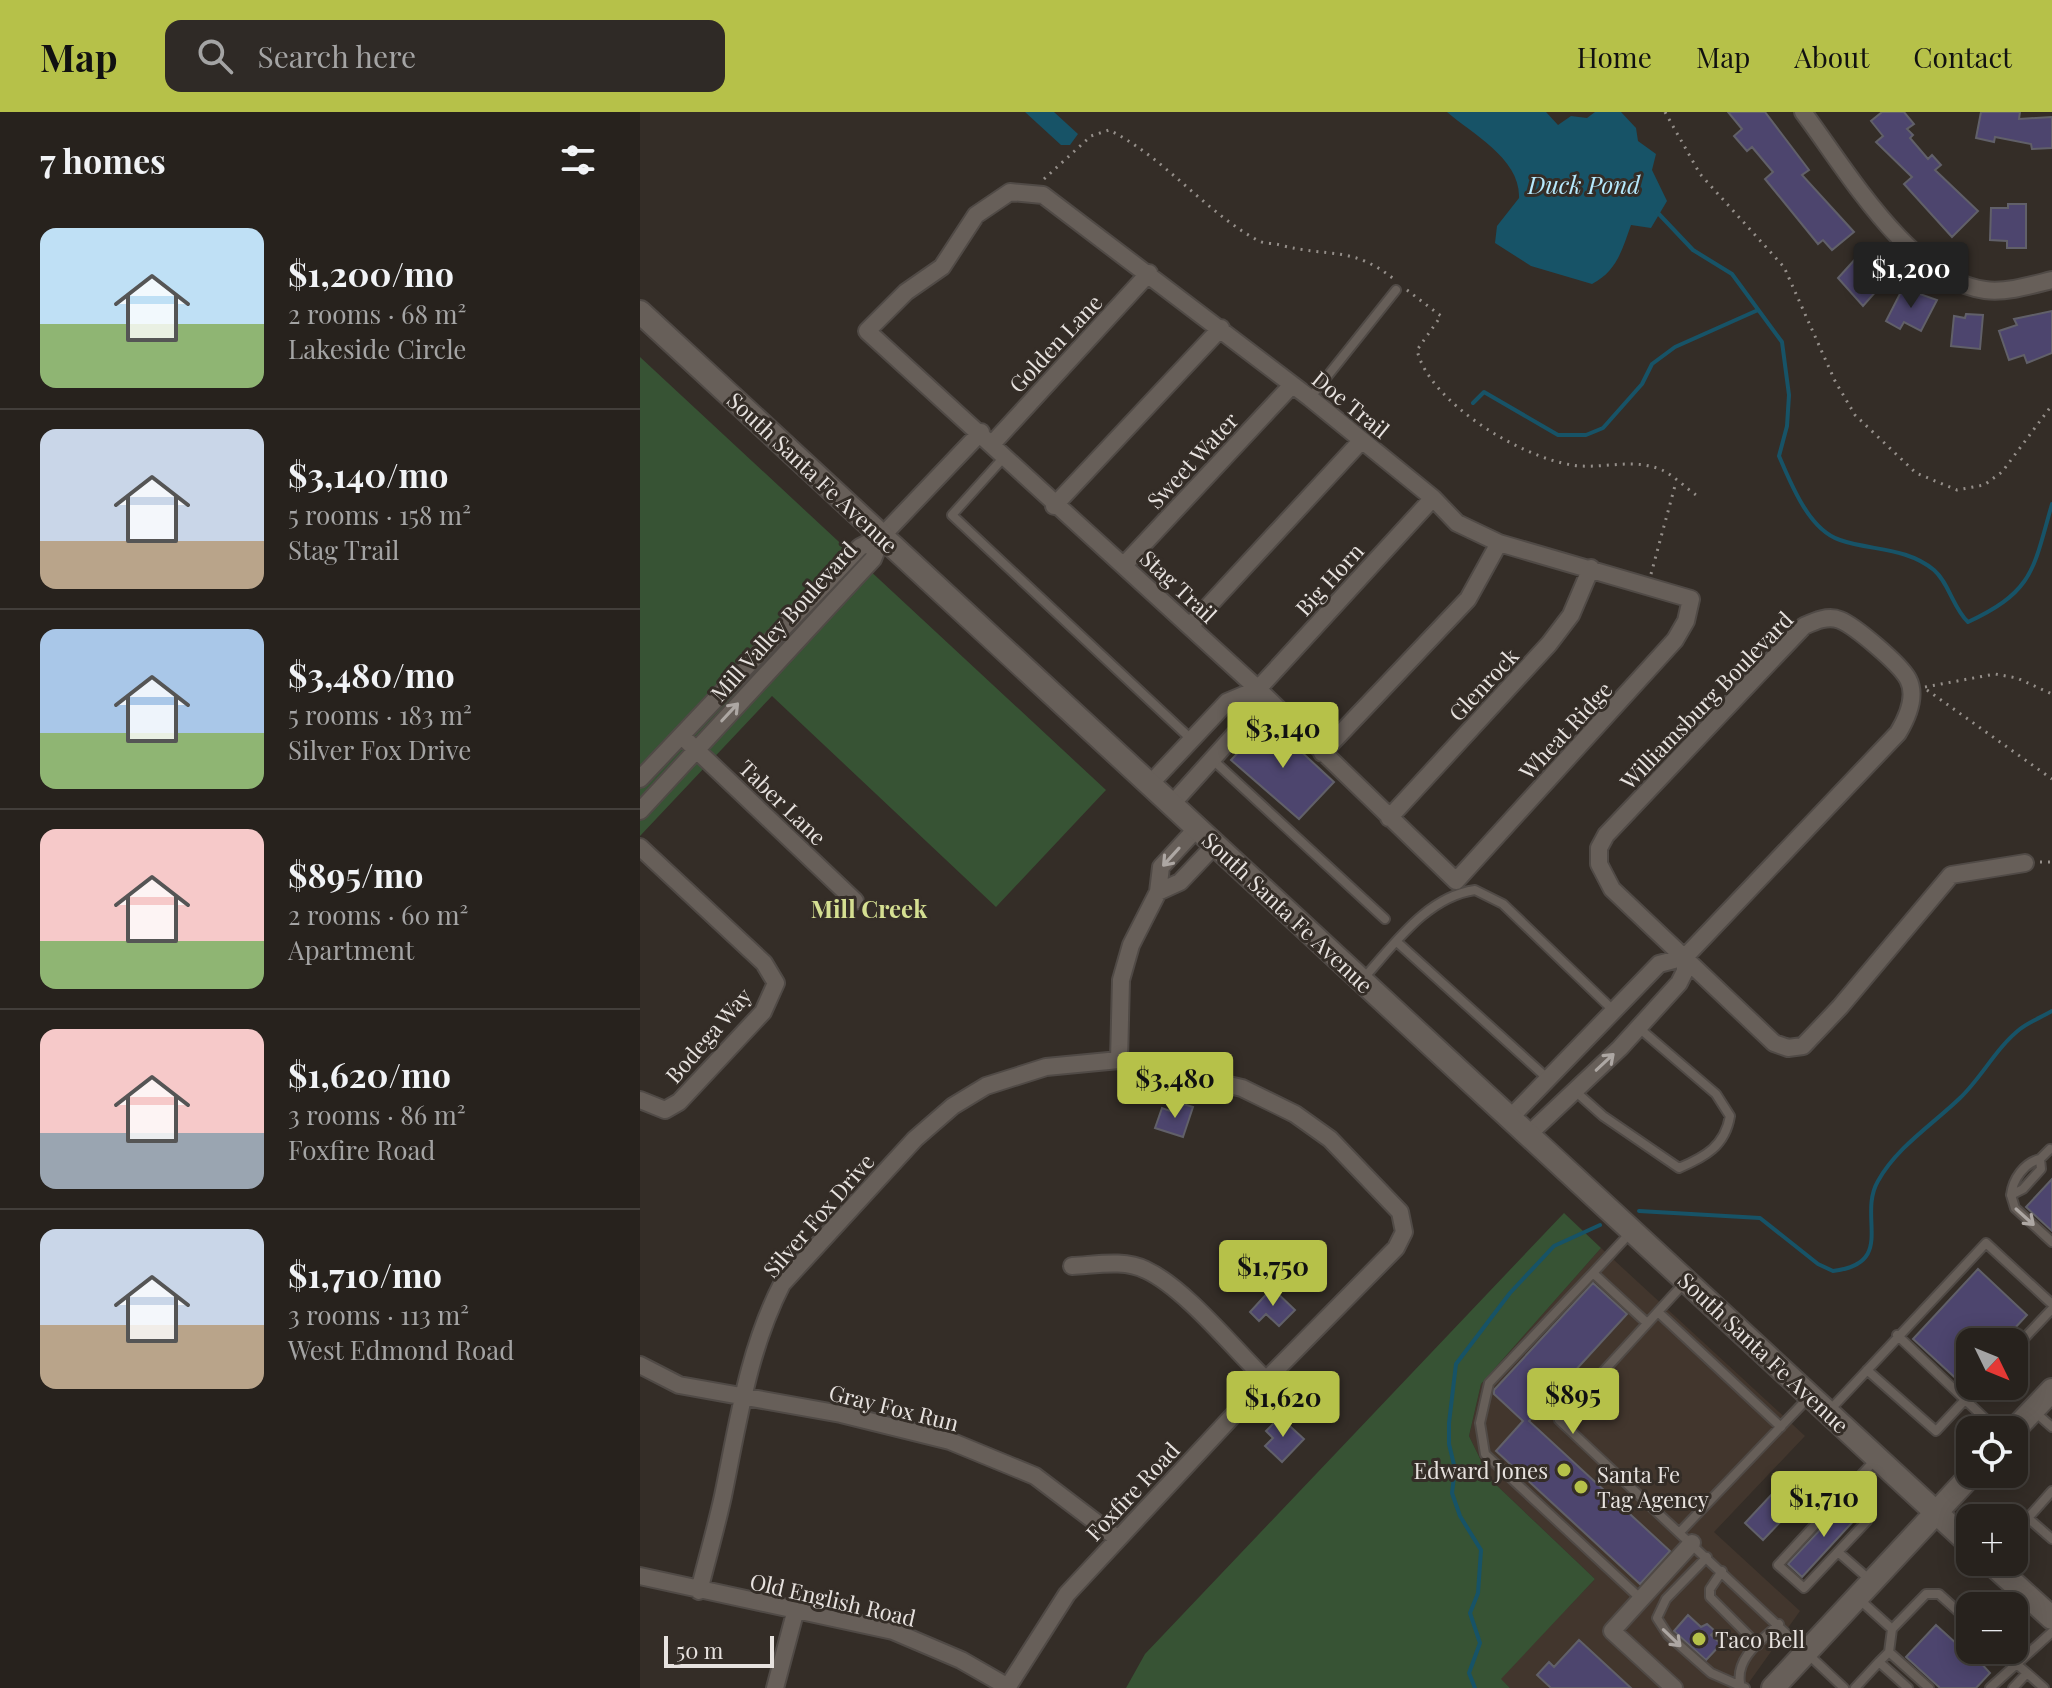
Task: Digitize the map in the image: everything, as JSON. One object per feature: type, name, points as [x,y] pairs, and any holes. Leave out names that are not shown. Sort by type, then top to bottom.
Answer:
[{"type":"main road","name":"South Santa Fe Avenue","points":[[640,312],[1956,1531]]},
{"type":"main road","points":[[2027,1416],[2052,1390]]},
{"type":"main road","points":[[1773,1688],[1959,1488]]},
{"type":"main road","points":[[2006,1576],[2052,1618]]},
{"type":"street","points":[[1803,112],[1897,236],[1949,280],[1986,291],[2027,287],[2052,280]]},
{"type":"street","name":"Stag Trail","points":[[1039,194],[1010,192],[976,215],[942,267],[906,292],[867,331],[987,437],[1054,506],[1124,565],[1258,689],[1456,881]]},
{"type":"street","name":"Doe Trail","points":[[1039,194],[1149,273],[1310,398],[1433,498],[1457,523],[1499,543],[1691,599]]},
{"type":"street","name":"Golden Lane","points":[[882,536],[987,437],[1149,273]]},
{"type":"street","points":[[1054,506],[1221,328]]},
{"type":"street","name":"Sweet Water","points":[[1124,565],[1292,385]]},
{"type":"street","points":[[1190,626],[1362,440]]},
{"type":"street","name":"Big Horn","points":[[1172,804],[1244,724],[1258,689],[1433,498]]},
{"type":"street","name":"Mill Valley Boulevard","points":[[640,779],[860,547],[882,536]]},
{"type":"street","name":"Mill Valley Boulevard","points":[[640,811],[873,559],[882,536]]},
{"type":"street","points":[[1322,753],[1468,599],[1499,543]]},
{"type":"street","name":"Glenrock","points":[[1389,818],[1549,644],[1582,597],[1591,568]]},
{"type":"street","name":"Wheat Ridge","points":[[1456,881],[1675,640],[1686,621],[1691,599]]},
{"type":"street","name":"Williamsburg Boulevard","points":[[1510,1118],[1616,1012],[1659,964],[1685,957],[1898,733],[1907,718],[1911,698],[1908,679],[1838,619],[1823,618],[1804,626],[1602,841],[1599,864],[1605,881],[1685,957],[1774,1043],[1788,1048],[1803,1046],[1840,1007],[1951,875],[2025,863]]},
{"type":"street","name":"Big Horn","points":[[1150,784],[1227,702],[1258,689]]},
{"type":"street","name":"Taber Lane","points":[[681,736],[855,901]]},
{"type":"street","points":[[1192,740],[1213,760]]},
{"type":"street","points":[[1119,1060],[1121,980],[1135,935],[1158,892],[1161,867],[1197,828]]},
{"type":"street","points":[[1158,892],[1180,882],[1215,845]]},
{"type":"street","name":"Bodega Way","points":[[640,847],[764,963],[776,983],[763,1012],[679,1102],[665,1110],[640,1100]]},
{"type":"street","name":"Williamsburg Boulevard","points":[[1528,1135],[1639,1027],[1679,983],[1685,971],[1685,957]]},
{"type":"street","points":[[1616,1012],[1639,1027]]},
{"type":"street","name":"Silver Fox Drive","points":[[699,1591],[723,1498],[741,1398],[767,1313],[782,1284],[915,1139],[953,1106],[986,1086],[1046,1067],[1119,1060],[1242,1088],[1295,1114],[1330,1139],[1385,1193],[1400,1212],[1404,1232]]},
{"type":"street","points":[[1548,1079],[1575,1091]]},
{"type":"street","name":"Foxfire Road","points":[[1008,1687],[1067,1594],[1266,1380],[1396,1248],[1404,1232]]},
{"type":"street","points":[[1072,1266],[1119,1263],[1145,1269],[1171,1287],[1266,1380]]},
{"type":"street","name":"Gray Fox Run","points":[[640,1365],[679,1385],[841,1414],[950,1441],[1035,1476],[1118,1539]]},
{"type":"street","points":[[1674,1688],[1612,1631],[1641,1599],[1686,1538]]},
{"type":"street","name":"Old English Road","points":[[640,1576],[795,1613],[893,1631],[961,1660],[1008,1687]]},
{"type":"street","points":[[775,1688],[795,1613]]},
{"type":"lane","points":[[1310,398],[1396,290]]},
{"type":"lane","points":[[1006,455],[952,515],[1192,740]]},
{"type":"lane","points":[[1213,760],[1385,919]]},
{"type":"lane","points":[[1361,980],[1421,916],[1444,898],[1475,890],[1488,893],[1616,1012]]},
{"type":"lane","points":[[1397,942],[1548,1079]]},
{"type":"lane","points":[[1575,1091],[1603,1116],[1679,1168],[1707,1156],[1727,1132],[1730,1116],[1716,1094],[1639,1027]]},
{"type":"lane","points":[[2051,1149],[2040,1159],[2041,1169],[2023,1189],[2011,1195],[2015,1208],[2052,1242]]},
{"type":"lane","points":[[1632,1230],[1489,1383],[1480,1423],[1485,1454],[1641,1599]]},
{"type":"lane","points":[[1828,1412],[1986,1243],[2052,1307],[2028,1334]]},
{"type":"lane","points":[[1593,1273],[1647,1323]]},
{"type":"lane","points":[[1686,1281],[1559,1420],[1844,1688]]},
{"type":"lane","points":[[1658,1312],[1781,1427]]},
{"type":"lane","points":[[1897,1335],[1956,1391]]},
{"type":"lane","points":[[1867,1370],[1936,1431],[1964,1400]]},
{"type":"lane","points":[[1686,1538],[1811,1395]]},
{"type":"lane","points":[[1966,1400],[1983,1416]]},
{"type":"lane","points":[[2033,1410],[2052,1427]]},
{"type":"lane","points":[[1849,1488],[1865,1502],[1867,1521],[1804,1588],[1778,1565],[1849,1488],[1878,1458]]},
{"type":"lane","points":[[2052,1491],[2028,1518],[2052,1539]]},
{"type":"lane","points":[[1838,1552],[1892,1629]]},
{"type":"lane","points":[[1707,1557],[1666,1599],[1657,1618],[1668,1635],[1703,1667],[1743,1686]]},
{"type":"lane","points":[[1722,1571],[1710,1589],[1710,1597],[1758,1645]]},
{"type":"lane","points":[[1855,1688],[1889,1652],[1892,1629],[1926,1594],[1939,1594],[1956,1609]]},
{"type":"lane","points":[[1743,1686],[1738,1671],[1742,1661],[1779,1624]]},
{"type":"lane","points":[[2028,1653],[2052,1632]]},
{"type":"lane","points":[[1889,1652],[1929,1688]]},
{"type":"lane","points":[[1879,1662],[1908,1688]]},
{"type":"lane","points":[[1990,1688],[2016,1664],[2044,1688]]},
{"type":"lane","points":[[2013,1688],[2027,1673]]},
{"type":"path","points":[[1665,112],[1700,174],[1784,267],[1835,381],[1855,415],[1916,473],[1957,490],[1984,485],[2002,472],[2052,405]]},
{"type":"path","points":[[1039,194],[1045,178],[1059,163],[1091,136],[1109,130],[1135,143],[1259,242],[1305,252],[1357,255],[1373,262],[1441,316],[1417,350],[1421,369],[1507,443],[1575,466],[1637,463],[1665,471],[1696,495]]},
{"type":"path","points":[[1648,585],[1676,482]]},
{"type":"path","points":[[2052,694],[2017,678],[1995,674],[1922,688],[2052,779]]},
{"type":"shaded area","points":[[1601,1248],[1805,1436],[1714,1532],[1800,1611],[1745,1688],[1510,1688],[1500,1679],[1595,1579],[1490,1479],[1469,1436],[1481,1384]]},
{"type":"green space","points":[[640,357],[1106,790],[996,907],[772,696],[640,836]]},
{"type":"green space","points":[[1564,1213],[1601,1248],[1481,1384],[1469,1436],[1490,1479],[1595,1579],[1501,1679],[1510,1688],[1126,1688],[1145,1654]]},
{"type":"water","points":[[1025,112],[1054,112],[1078,134],[1070,145],[1061,145]]},
{"type":"water","name":"Duck Pond","points":[[1447,112],[1546,112],[1558,125],[1571,116],[1587,118],[1595,112],[1621,112],[1636,128],[1638,141],[1656,154],[1652,170],[1667,201],[1651,228],[1631,225],[1613,266],[1592,284],[1531,266],[1495,243],[1497,226],[1519,198],[1518,184],[1512,171],[1493,149]]},
{"type":"building","points":[[1728,112],[1765,112],[1809,170],[1802,175],[1854,232],[1832,250],[1823,240],[1818,244],[1765,179],[1773,172],[1752,147],[1747,151],[1734,136],[1742,129]]},
{"type":"building","points":[[1882,112],[1904,112],[1914,124],[1907,129],[1913,135],[1910,138],[1928,159],[1932,155],[1941,165],[1935,170],[1978,211],[1952,237],[1904,184],[1912,177],[1876,142],[1883,136],[1871,121]]},
{"type":"building","points":[[1981,112],[2020,112],[2019,119],[2052,117],[2052,148],[2032,149],[2031,144],[1995,137],[1994,142],[1976,138]]},
{"type":"building","points":[[2008,204],[2026,204],[2026,248],[2007,248],[2007,241],[1990,240],[1991,208],[2008,208]]},
{"type":"building","points":[[1858,256],[1872,269],[1880,261],[1893,272],[1863,306],[1838,278]]},
{"type":"building","points":[[1903,288],[1937,300],[1921,331],[1904,322],[1900,329],[1886,321]]},
{"type":"building","points":[[2052,311],[2052,353],[2027,363],[2024,355],[2009,360],[1999,331],[2017,325],[2014,319]]},
{"type":"building","points":[[1966,314],[1983,315],[1980,349],[1951,346],[1954,316],[1965,318]]},
{"type":"building","points":[[1268,721],[1334,782],[1299,819],[1231,760]]},
{"type":"building","points":[[1179,1103],[1193,1107],[1183,1137],[1155,1128],[1162,1108],[1176,1113]]},
{"type":"building","points":[[2052,1179],[2052,1231],[2026,1207]]},
{"type":"building","points":[[1978,1269],[2027,1315],[2015,1328],[1956,1328],[1956,1378],[1913,1339]]},
{"type":"building","points":[[1593,1283],[1627,1314],[1529,1421],[1670,1551],[1640,1584],[1496,1451],[1523,1421],[1494,1394],[1494,1390]]},
{"type":"building","points":[[1272,1288],[1295,1310],[1279,1326],[1266,1314],[1259,1321],[1250,1312]]},
{"type":"building","points":[[1280,1417],[1304,1439],[1282,1462],[1265,1446],[1273,1438],[1266,1431]]},
{"type":"building","points":[[1787,1478],[1805,1496],[1794,1508],[1798,1512],[1789,1521],[1785,1517],[1763,1540],[1745,1523]]},
{"type":"building","points":[[1848,1500],[1859,1515],[1802,1577],[1788,1564]]},
{"type":"building","name":"Taco Bell","points":[[1688,1615],[1701,1627],[1707,1624],[1715,1631],[1711,1635],[1721,1644],[1706,1660],[1674,1631]]},
{"type":"building","points":[[1936,1625],[1956,1643],[1956,1664],[1982,1664],[1990,1673],[1976,1688],[1940,1688],[1906,1657]]},
{"type":"building","points":[[1579,1640],[1631,1688],[1551,1688],[1537,1675],[1549,1662],[1554,1667]]},
{"type":"waterway","points":[[1657,212],[1693,250],[1732,274],[1782,342],[1789,395],[1787,426],[1779,456],[1802,505],[1829,535],[1852,544],[1900,553],[1923,563],[1939,575],[1968,622],[2006,600],[2028,576],[2052,504]]},
{"type":"waterway","points":[[1473,403],[1484,392],[1558,435],[1586,435],[1603,428],[1642,384],[1652,364],[1675,347],[1758,310]]},
{"type":"waterway","points":[[1639,1211],[1760,1218],[1818,1264],[1833,1271],[1852,1266],[1864,1259],[1870,1248],[1873,1195],[1878,1181],[1895,1157],[1968,1090],[2011,1037],[2052,1011]]},
{"type":"waterway","points":[[1475,1688],[1469,1673],[1480,1643],[1470,1613],[1478,1593],[1481,1550],[1460,1516],[1452,1493],[1455,1469],[1449,1444],[1449,1423],[1456,1364],[1510,1293],[1554,1246],[1600,1225]]},
{"type":"place","name":"Edward Jones","points":[[1564,1470]]},
{"type":"place","name":"Santa Fe Tag Agency","points":[[1581,1487]]},
{"type":"place","name":"Taco Bell","points":[[1699,1639]]},
{"type":"district","name":"Mill Creek","points":[[869,908]]}]
